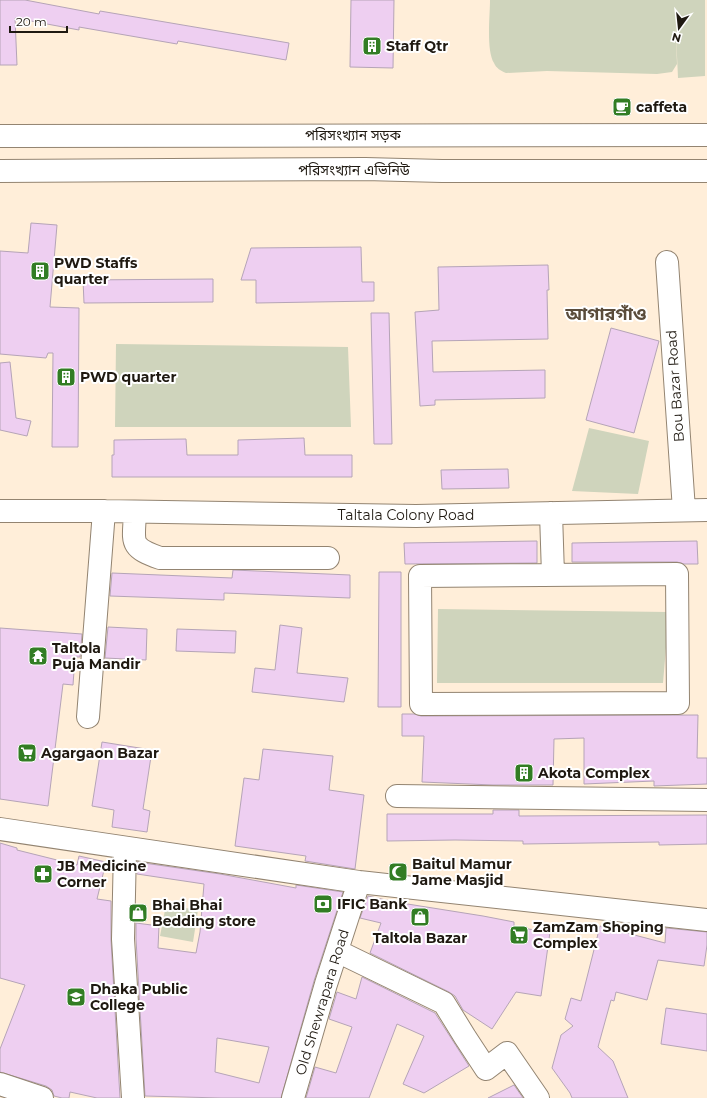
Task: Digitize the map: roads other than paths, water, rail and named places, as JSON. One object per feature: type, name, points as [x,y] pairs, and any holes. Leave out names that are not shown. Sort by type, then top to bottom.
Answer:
[{"type":"street","name":"পরিসংখ্যান সড়ক","points":[[0,136],[707,135]]},
{"type":"street","name":"পরিসংখ্যান এভিনিউ","points":[[0,171],[365,169],[442,171],[707,171]]},
{"type":"street","name":"Bou Bazar Road","points":[[667,262],[684,510]]},
{"type":"street","name":"Taltala Colony Road","points":[[0,511],[104,511],[416,516],[707,510]]},
{"type":"street","points":[[88,717],[104,511]]},
{"type":"street","points":[[135,512],[134,540],[137,547],[160,558],[328,558]]},
{"type":"street","points":[[551,513],[553,575]]},
{"type":"street","points":[[678,574],[678,703],[421,704],[420,576],[553,575],[678,574]]},
{"type":"street","points":[[398,796],[707,800]]},
{"type":"street","points":[[0,830],[359,882],[707,920]]},
{"type":"street","points":[[126,849],[123,939],[133,1098]]},
{"type":"street","name":"Old Shewrapara Road","points":[[294,1098],[326,984],[338,951],[359,882]]},
{"type":"street","points":[[338,951],[444,1003],[486,1069],[507,1053],[538,1098]]},
{"type":"street","points":[[0,1084],[42,1098]]},
{"type":"place","name":"Staff Qtr","points":[[372,46]]},
{"type":"place","name":"caffeta","points":[[622,107]]},
{"type":"place","name":"PWD Staffs quarter","points":[[40,271]]},
{"type":"place","name":"PWD quarter","points":[[66,377]]},
{"type":"place","name":"Taltola Puja Mandir","points":[[38,656]]},
{"type":"place","name":"Agargaon Bazar","points":[[27,753]]},
{"type":"place","name":"Akota Complex","points":[[524,773]]},
{"type":"place","name":"Baitul Mamur Jame Masjid","points":[[398,872]]},
{"type":"place","name":"JB Medicine Corner","points":[[43,874]]},
{"type":"place","name":"IFIC Bank","points":[[323,904]]},
{"type":"place","name":"Bhai Bhai Bedding store","points":[[138,913]]},
{"type":"place","name":"Taltola Bazar","points":[[420,917]]},
{"type":"place","name":"ZamZam Shoping Complex","points":[[519,935]]},
{"type":"place","name":"Dhaka Public College","points":[[76,997]]},
{"type":"district","name":"আগারগাঁও","points":[[606,314]]}]
